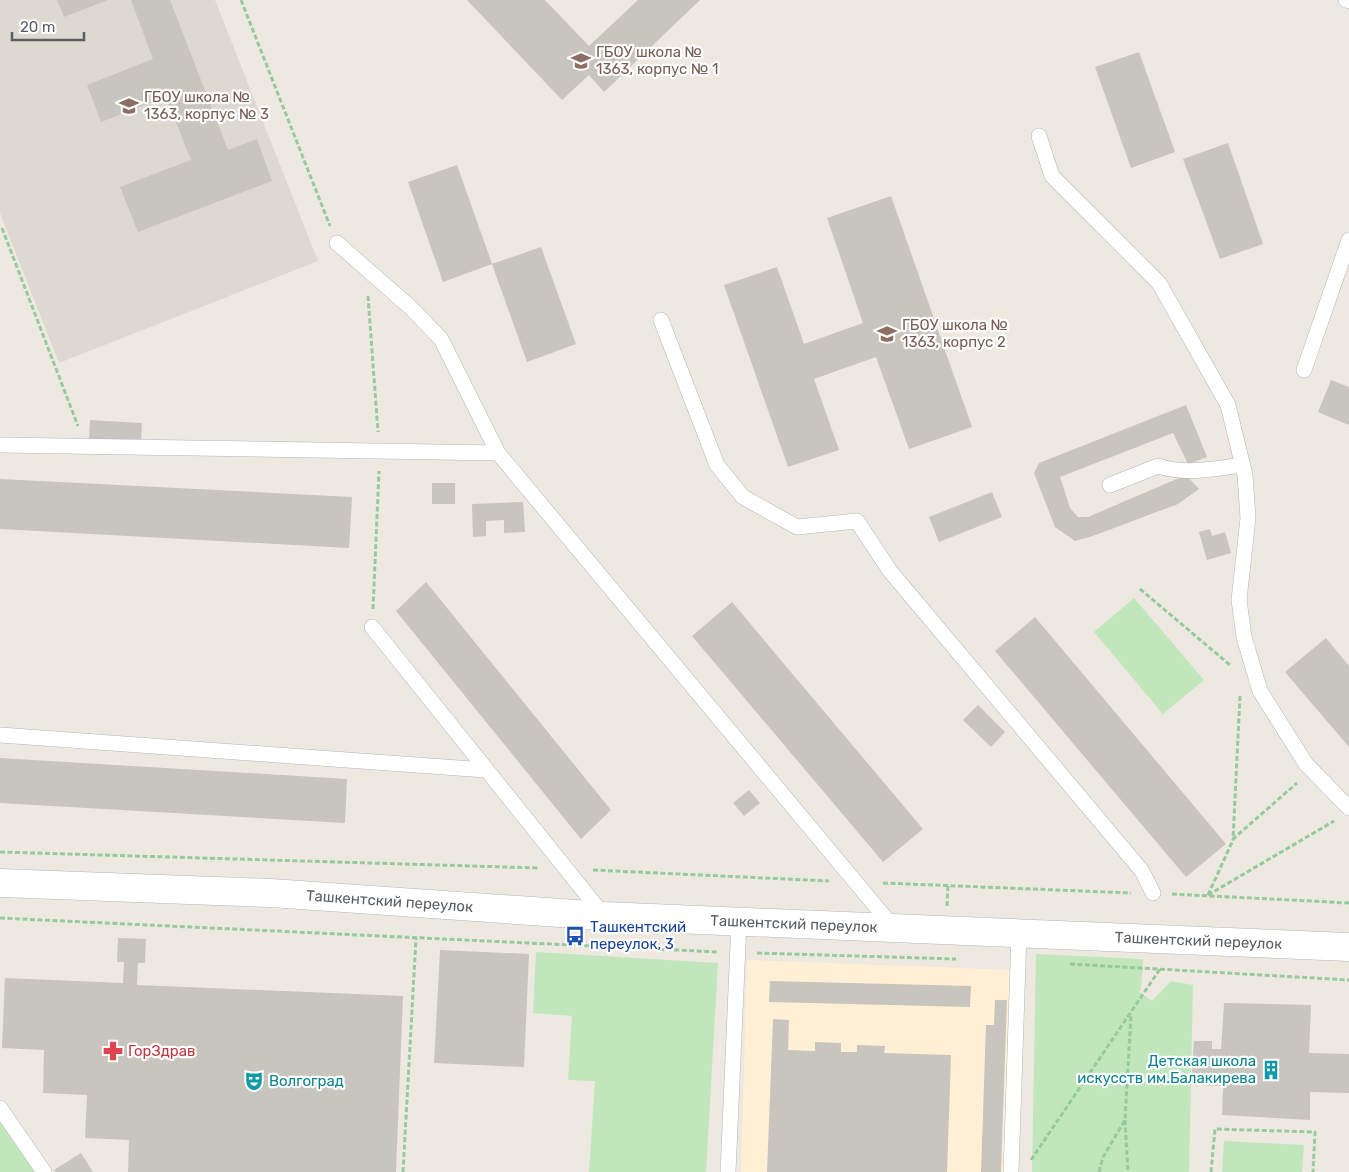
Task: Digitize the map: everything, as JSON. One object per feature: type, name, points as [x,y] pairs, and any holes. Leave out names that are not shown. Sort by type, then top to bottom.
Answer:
[{"type":"street","name":"Ташкентский переулок","points":[[0,883],[271,893],[604,916],[1349,947]]},
{"type":"lane","points":[[1040,136],[1052,176],[1159,282],[1228,405],[1242,465],[1248,518],[1239,600],[1244,637],[1260,691],[1306,764],[1345,812]]},
{"type":"lane","points":[[1304,370],[1349,240]]},
{"type":"lane","points":[[337,243],[410,306],[441,339],[498,453],[893,927]]},
{"type":"lane","points":[[661,320],[717,465],[743,497],[797,527],[857,521],[890,571],[1142,871],[1153,894]]},
{"type":"lane","points":[[0,445],[498,453]]},
{"type":"lane","points":[[1110,485],[1158,466],[1170,470],[1204,471],[1242,465]]},
{"type":"lane","points":[[372,628],[604,916]]},
{"type":"lane","points":[[0,736],[486,770]]},
{"type":"lane","points":[[728,1172],[739,922]]},
{"type":"lane","points":[[1011,1172],[1019,933]]},
{"type":"lane","points":[[0,1108],[44,1172]]},
{"type":"path","points":[[241,0],[337,243]]},
{"type":"path","points":[[0,224],[86,446]]},
{"type":"path","points":[[366,268],[379,451],[372,628]]},
{"type":"path","points":[[1140,589],[1260,691]]},
{"type":"path","points":[[1208,896],[1233,839],[1240,693]]},
{"type":"path","points":[[1233,839],[1298,782]]},
{"type":"path","points":[[1208,896],[1345,812]]},
{"type":"path","points":[[0,852],[565,869],[1349,903]]},
{"type":"path","points":[[0,918],[738,953],[963,959]]},
{"type":"path","points":[[403,1172],[416,938]]},
{"type":"path","points":[[1066,964],[1349,980]]},
{"type":"path","points":[[1027,1166],[1160,969]]},
{"type":"path","points":[[1128,1172],[1125,1120],[1131,1013]]},
{"type":"path","points":[[1099,1172],[1103,1157],[1125,1120]]},
{"type":"path","points":[[1211,1172],[1214,1130],[1315,1132],[1313,1172]]},
{"type":"shaded area","name":"ГБОУ школа № 1363, корпус № 3","points":[[0,0],[215,0],[318,261],[59,363],[0,213]]},
{"type":"shaded area","points":[[747,960],[1011,970],[1012,1172],[741,1172]]},
{"type":"green space","points":[[1134,598],[1204,680],[1163,714],[1094,632]]},
{"type":"green space","points":[[536,952],[718,963],[706,1172],[589,1172],[595,1081],[568,1080],[572,1016],[533,1013]]},
{"type":"green space","points":[[1036,954],[1143,959],[1141,989],[1139,992],[1152,1001],[1171,981],[1193,985],[1189,1172],[1032,1172]]},
{"type":"green space","points":[[0,1118],[36,1172],[0,1172]]},
{"type":"green space","points":[[1224,1141],[1304,1145],[1302,1172],[1222,1172]]},
{"type":"building","points":[[57,0],[108,0],[64,17]]},
{"type":"building","points":[[131,0],[170,0],[228,150],[257,139],[272,181],[138,232],[120,187],[191,160],[166,97],[101,122],[87,85],[153,59]]},
{"type":"building","name":"ГБОУ школа № 1363, корпус № 1","points":[[467,0],[545,0],[589,46],[638,0],[700,0],[604,92],[589,75],[562,100]]},
{"type":"building","points":[[1139,52],[1175,152],[1131,168],[1095,67]]},
{"type":"building","points":[[1228,143],[1263,244],[1220,259],[1183,159]]},
{"type":"building","points":[[457,165],[492,264],[443,282],[408,182]]},
{"type":"building","name":"ГБОУ школа № 1363, корпус 2","points":[[891,196],[972,427],[909,449],[876,357],[814,379],[839,450],[788,467],[724,285],[777,267],[804,344],[863,323],[827,218]]},
{"type":"building","points":[[541,247],[576,344],[527,362],[492,264]]},
{"type":"building","points":[[1331,380],[1349,387],[1349,425],[1318,412]]},
{"type":"building","points":[[1186,405],[1207,457],[1188,464],[1173,433],[1060,477],[1070,508],[1078,517],[1088,517],[1186,475],[1199,489],[1178,504],[1075,541],[1055,527],[1034,473],[1039,463]]},
{"type":"building","points":[[90,420],[142,423],[141,443],[89,440]]},
{"type":"building","points":[[0,479],[352,497],[349,548],[0,529]]},
{"type":"building","points":[[432,483],[455,483],[455,504],[432,504]]},
{"type":"building","points":[[992,492],[1002,517],[939,542],[929,517]]},
{"type":"building","points":[[523,502],[525,532],[504,533],[504,520],[486,521],[486,536],[473,537],[472,504]]},
{"type":"building","points":[[1210,529],[1212,536],[1225,532],[1231,553],[1207,560],[1199,532]]},
{"type":"building","points":[[426,582],[611,810],[581,839],[396,611]]},
{"type":"building","points":[[732,602],[923,829],[883,862],[692,636]]},
{"type":"building","points":[[1035,617],[1226,844],[1186,877],[995,651]]},
{"type":"building","points":[[1326,638],[1349,666],[1349,747],[1285,672]]},
{"type":"building","points":[[978,705],[1005,732],[991,747],[963,720]]},
{"type":"building","points":[[0,758],[347,779],[345,823],[0,803]]},
{"type":"building","points":[[749,790],[760,803],[744,816],[733,803]]},
{"type":"building","points":[[118,938],[146,939],[145,963],[138,963],[137,985],[403,996],[396,1172],[128,1172],[129,1140],[85,1138],[87,1095],[43,1093],[44,1050],[2,1048],[5,978],[123,983],[124,962],[117,962]]},
{"type":"building","points":[[440,950],[529,954],[524,1067],[434,1063]]},
{"type":"building","points":[[770,981],[971,986],[970,1007],[769,1002]]},
{"type":"building","points":[[995,1000],[1007,1000],[1001,1172],[981,1172],[986,1025],[994,1025]]},
{"type":"building","name":"Детская школа искусств им.Балакирева","points":[[1224,1003],[1311,1005],[1309,1053],[1349,1054],[1349,1093],[1310,1092],[1310,1120],[1222,1115],[1223,1086],[1191,1085],[1194,1041],[1212,1041],[1212,1049],[1221,1049]]},
{"type":"building","points":[[773,1019],[789,1020],[788,1050],[815,1051],[815,1042],[841,1043],[841,1052],[857,1052],[857,1045],[885,1046],[884,1053],[951,1055],[947,1172],[767,1172]]},
{"type":"building","points":[[81,1153],[93,1172],[56,1172],[54,1170]]},
{"type":"place","name":"ГБОУ школа № 1363, корпус № 1","points":[[581,61]]},
{"type":"place","name":"ГБОУ школа № 1363, корпус № 3","points":[[129,106]]},
{"type":"place","name":"ГБОУ школа № 1363, корпус 2","points":[[887,334]]},
{"type":"place","name":"Ташкентский переулок, 3","points":[[575,936]]},
{"type":"place","name":"ГорЗдрав","points":[[113,1051]]},
{"type":"place","name":"Детская школа искусств им.Балакирева","points":[[1271,1070]]},
{"type":"place","name":"Волгоград","points":[[254,1081]]}]
